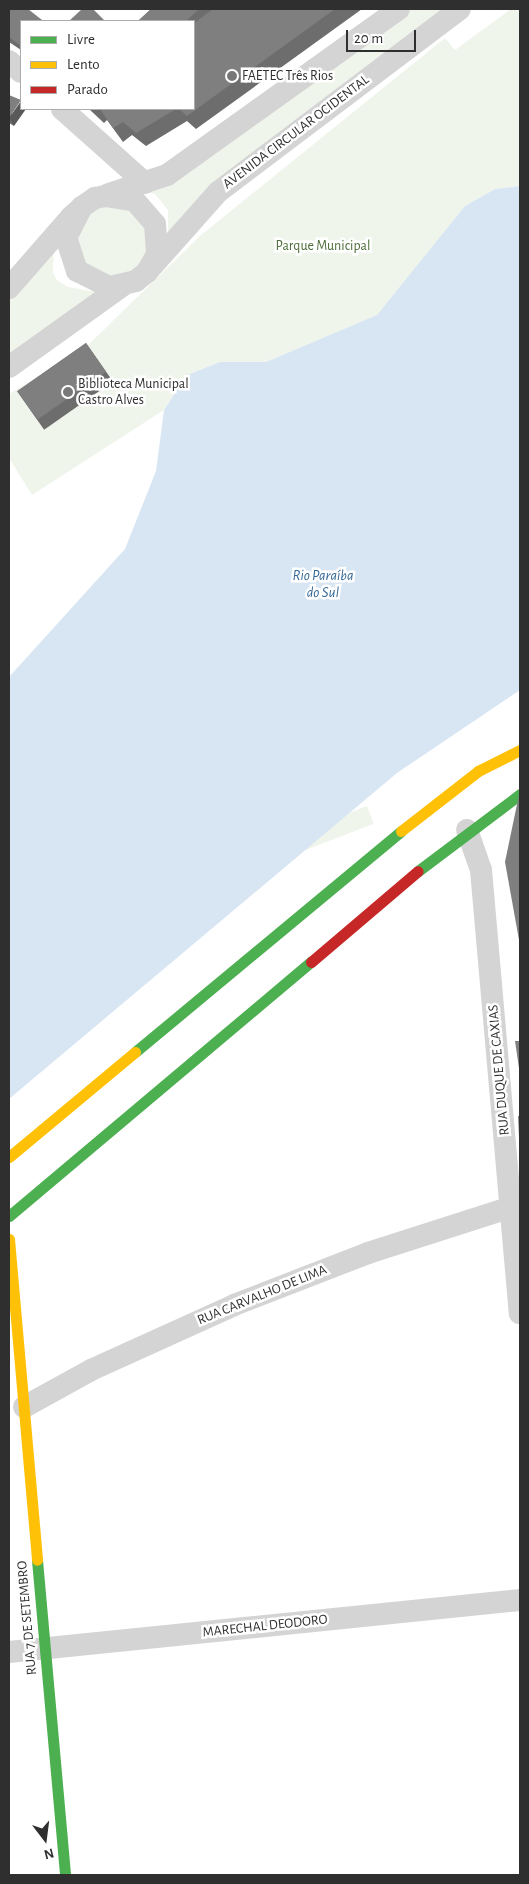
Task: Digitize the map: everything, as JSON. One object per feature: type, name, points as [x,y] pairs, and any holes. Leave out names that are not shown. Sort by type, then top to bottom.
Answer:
[{"type":"main road","points":[[9,1157],[429,808],[478,771],[520,750]]},
{"type":"main road","points":[[9,1216],[466,830],[520,794]]},
{"type":"main road","name":"RUA 7 DE SETEMBRO","points":[[9,1239],[65,1875]]},
{"type":"street","points":[[9,288],[89,202],[167,175],[399,9]]},
{"type":"street","name":"AVENIDA CIRCULAR OCIDENTAL","points":[[147,272],[218,192],[460,9]]},
{"type":"street","points":[[9,61],[20,71]]},
{"type":"street","points":[[63,110],[145,183]]},
{"type":"street","points":[[9,366],[122,286],[147,272],[159,244],[150,214],[126,197],[89,202],[66,238],[71,262],[87,279],[122,286]]},
{"type":"street","name":"RUA DUQUE DE CAXIAS","points":[[466,830],[481,870],[520,1312]]},
{"type":"street","name":"RUA CARVALHO DE LIMA","points":[[24,1407],[91,1370],[234,1305],[368,1253],[511,1207]]},
{"type":"street","name":"MARECHAL DEODORO","points":[[9,1652],[520,1600]]},
{"type":"green space","points":[[404,9],[455,9],[168,238],[168,210],[155,194],[135,189]]},
{"type":"green space","name":"Parque Municipal","points":[[511,9],[520,9],[520,186],[495,189],[465,206],[378,315],[266,362],[220,362],[187,375],[164,410],[32,495],[9,458],[9,394],[84,349],[201,235],[445,38],[455,50]]},
{"type":"green space","points":[[104,203],[140,213],[151,249],[138,271],[114,280],[81,264],[76,227]]},
{"type":"green space","points":[[54,242],[53,273],[57,280],[68,287],[96,292],[9,354],[9,294]]},
{"type":"green space","points":[[367,806],[374,824],[246,873],[239,855]]},
{"type":"water","name":"Rio Paraíba do Sul","points":[[520,186],[520,690],[397,773],[9,1099],[9,677],[125,549],[156,471],[164,410],[187,375],[220,362],[266,362],[377,315],[465,206],[495,189]]},
{"type":"building","points":[[9,9],[28,9],[42,20],[20,20],[20,45],[9,37]]},
{"type":"building","points":[[82,9],[93,9],[104,20],[70,20]]},
{"type":"building","points":[[151,9],[199,9],[187,20],[139,20]]},
{"type":"building","points":[[213,9],[335,9],[187,116],[180,110],[195,110],[195,22]]},
{"type":"building","points":[[9,95],[20,100],[20,102],[9,118]]},
{"type":"building","points":[[101,110],[174,110],[136,133],[123,122],[113,128]]},
{"type":"building","name":"Biblioteca Municipal Castro Alves","points":[[86,343],[106,372],[37,420],[17,391]]},
{"type":"building","points":[[520,790],[520,940],[519,940],[505,862]]},
{"type":"building","points":[[515,1041],[520,1041],[520,1075]]},
{"type":"building","points":[[518,1116],[520,1116],[520,1158]]},
{"type":"traffic: fast","points":[[418,871],[520,794]]},
{"type":"traffic: fast","points":[[135,1052],[401,831]]},
{"type":"traffic: fast","points":[[9,1216],[311,962]]},
{"type":"traffic: fast","points":[[37,1560],[65,1875]]},
{"type":"traffic: slow","points":[[401,831],[478,771],[520,750]]},
{"type":"traffic: slow","points":[[9,1157],[135,1052]]},
{"type":"traffic: slow","points":[[9,1239],[37,1560]]},
{"type":"traffic: jam","points":[[311,962],[418,871]]},
{"type":"place","name":"FAETEC Três Rios","points":[[232,76]]},
{"type":"place","name":"Biblioteca Municipal Castro Alves","points":[[68,392]]}]
